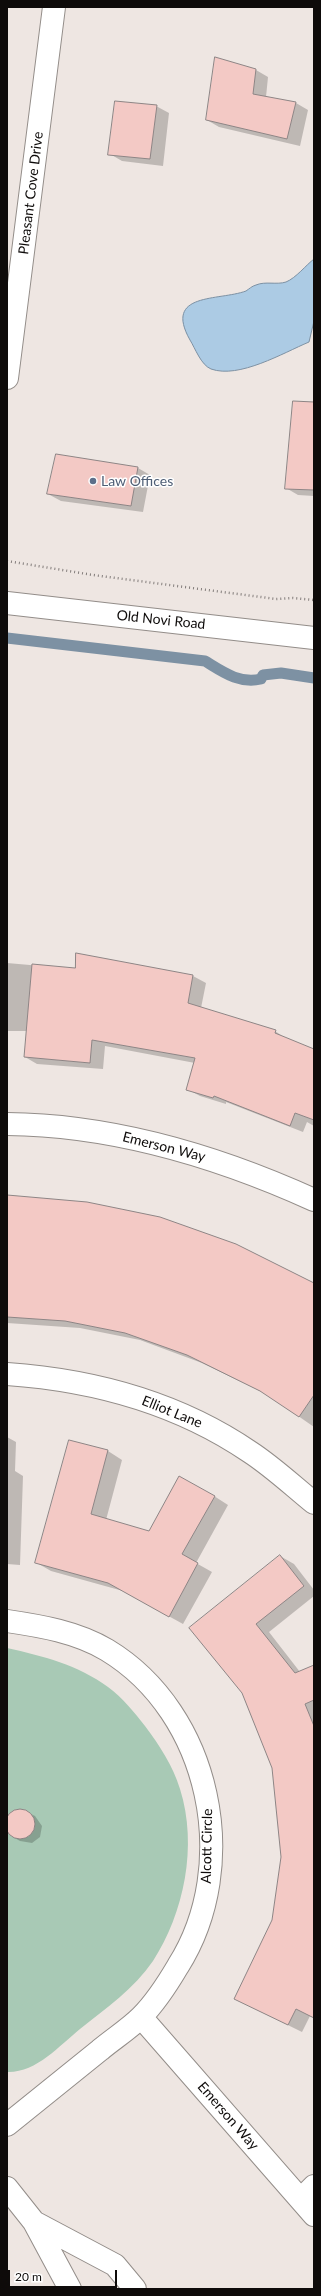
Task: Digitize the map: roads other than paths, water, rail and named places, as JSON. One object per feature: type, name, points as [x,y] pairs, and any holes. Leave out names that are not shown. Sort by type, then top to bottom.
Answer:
[{"type":"street","name":"Pleasant Cove Drive","points":[[7,378],[54,7]]},
{"type":"street","name":"Old Novi Road","points":[[7,603],[314,638]]},
{"type":"street","name":"Emerson Way","points":[[7,1124],[74,1128],[128,1137],[213,1159],[277,1183],[314,1200]]},
{"type":"street","name":"Elliot Lane","points":[[7,1374],[66,1380],[104,1388],[156,1404],[205,1426],[250,1452],[314,1503]]},
{"type":"street","name":"Alcott Circle","points":[[7,1621],[41,1626],[75,1635],[107,1650],[134,1671],[161,1699],[184,1732],[199,1766],[208,1802],[210,1835],[209,1868],[205,1899],[197,1929],[189,1949],[178,1968],[141,2017],[7,2125]]},
{"type":"street","name":"Emerson Way","points":[[141,2017],[310,2200]]},
{"type":"street","points":[[7,2188],[34,2222],[70,2289]]},
{"type":"street","points":[[34,2222],[115,2265],[135,2289]]},
{"type":"water","points":[[314,259],[314,321],[309,342],[274,358],[234,371],[211,369],[204,364],[190,340],[184,325],[184,314],[189,306],[198,301],[209,298],[246,291],[253,286],[260,284],[286,282],[297,275]]},
{"type":"waterway","points":[[7,638],[205,661],[232,676],[246,680],[261,679],[263,675],[281,673],[314,678]]},
{"type":"place","name":"Law Offices","points":[[93,481]]}]
